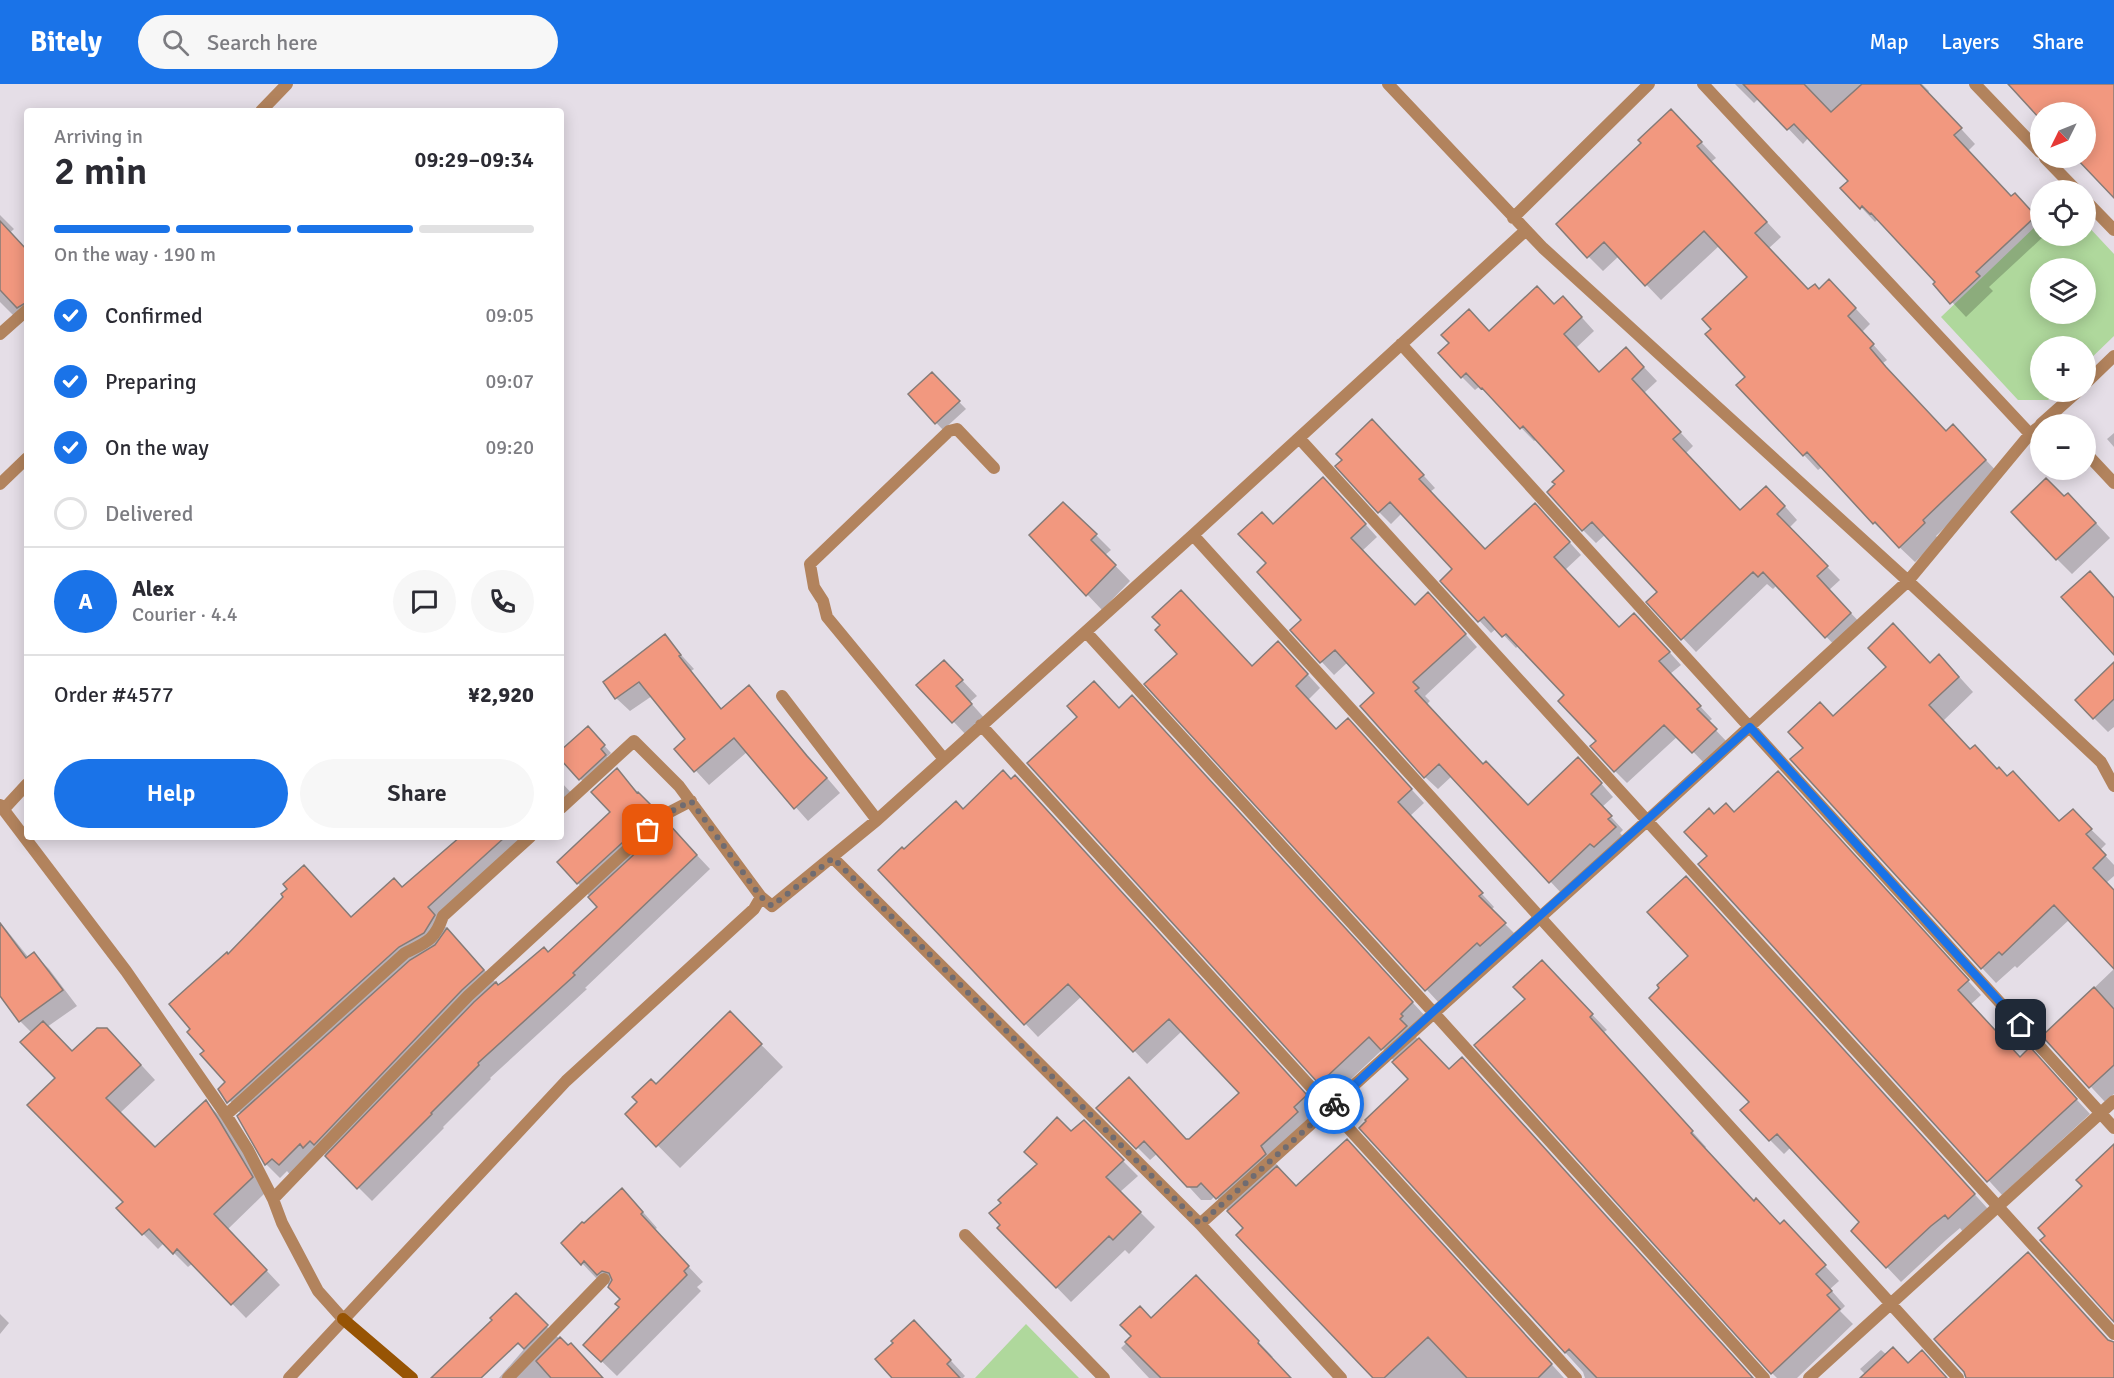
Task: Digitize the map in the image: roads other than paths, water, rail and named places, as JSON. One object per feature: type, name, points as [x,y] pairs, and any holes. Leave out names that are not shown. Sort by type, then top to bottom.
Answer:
[{"type":"street","points":[[264,108],[287,84]]},
{"type":"street","points":[[1388,84],[1525,231],[1908,581],[2101,762],[2114,786]]},
{"type":"street","points":[[1512,218],[1649,84]]},
{"type":"street","points":[[1200,1224],[1648,820],[1908,581],[2030,434],[1703,84]]},
{"type":"street","points":[[1975,84],[2030,142]]},
{"type":"street","points":[[2055,168],[2066,180]]},
{"type":"street","points":[[2096,211],[2114,230]]},
{"type":"street","points":[[564,805],[634,741],[679,786],[761,897],[772,906],[877,820],[1525,231]]},
{"type":"street","points":[[0,334],[24,313]]},
{"type":"street","points":[[1401,344],[2114,1128]]},
{"type":"street","points":[[2096,373],[2114,356]]},
{"type":"street","points":[[2056,414],[2068,402]]},
{"type":"street","points":[[944,759],[827,617],[823,601],[814,587],[810,564],[948,431],[957,429],[994,468]]},
{"type":"street","points":[[1299,438],[2114,1334]]},
{"type":"street","points":[[0,484],[24,461]]},
{"type":"street","points":[[2096,464],[2114,483]]},
{"type":"street","points":[[1193,535],[1958,1378]]},
{"type":"street","points":[[1086,632],[1764,1378]]},
{"type":"street","points":[[782,696],[877,820]]},
{"type":"street","points":[[981,724],[1576,1378]]},
{"type":"street","points":[[24,787],[2,807],[24,836]]},
{"type":"street","points":[[273,1199],[507,958],[666,814],[691,801]]},
{"type":"street","points":[[27,840],[126,971],[226,1115],[248,1150],[273,1199],[282,1223],[318,1291],[343,1319],[412,1378]]},
{"type":"street","points":[[226,1115],[405,953],[427,942],[438,932],[443,916],[527,840]]},
{"type":"street","points":[[833,858],[1200,1224],[1341,1378]]},
{"type":"street","points":[[289,1378],[566,1081],[754,909],[761,897]]},
{"type":"street","points":[[1809,1378],[2114,1101]]},
{"type":"street","points":[[965,1235],[1104,1378]]},
{"type":"street","points":[[508,1378],[604,1279]]}]
